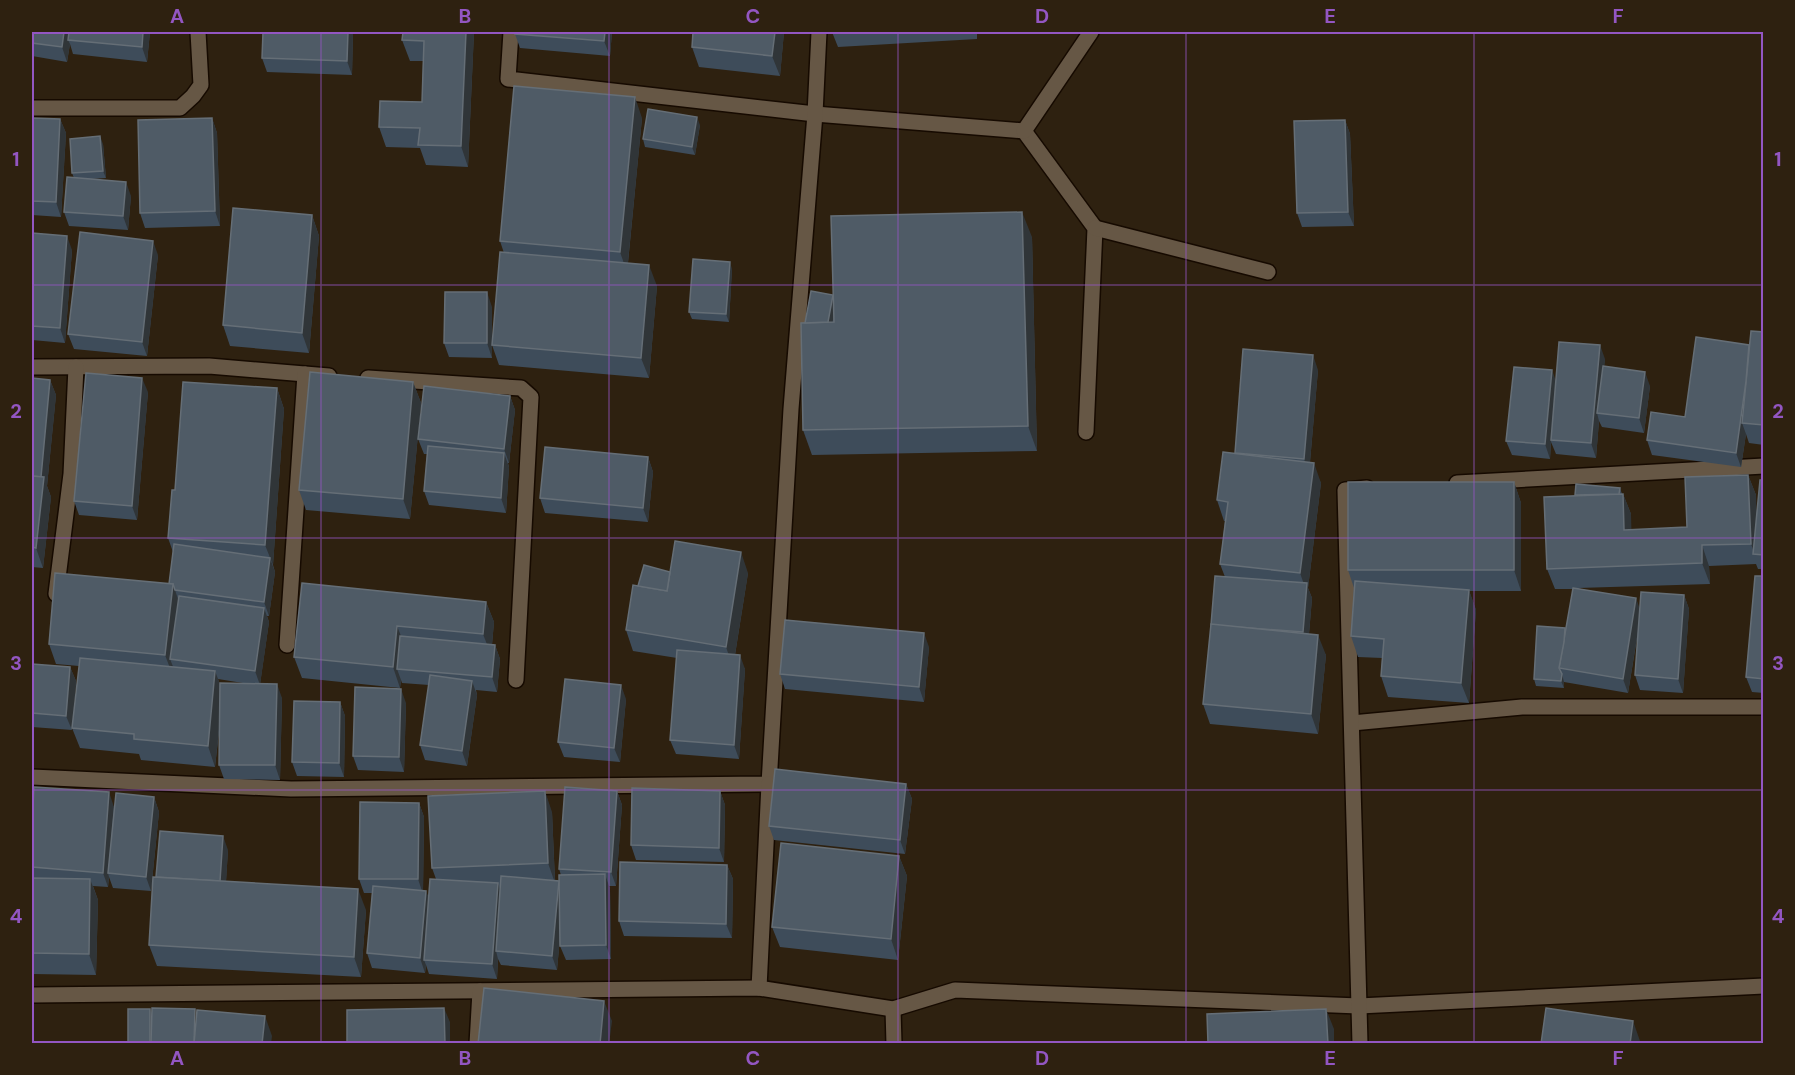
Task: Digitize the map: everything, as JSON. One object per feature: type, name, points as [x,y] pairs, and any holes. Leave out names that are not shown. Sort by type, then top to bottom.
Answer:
[{"type":"street","points":[[32,108],[180,108],[201,85],[198,32]]},
{"type":"street","points":[[511,32],[508,79],[815,114],[1024,131],[1095,228],[1086,432]]},
{"type":"street","points":[[759,988],[791,409],[815,114],[819,32]]},
{"type":"street","points":[[1024,131],[1091,32]]},
{"type":"street","points":[[1095,228],[1268,272]]},
{"type":"street","points":[[32,367],[209,366],[520,388],[531,397],[516,680]]},
{"type":"street","points":[[55,602],[71,474],[76,367]]},
{"type":"street","points":[[287,645],[305,374]]},
{"type":"street","points":[[1441,484],[1764,466]]},
{"type":"street","points":[[1359,1044],[1345,489],[1381,488]]},
{"type":"street","points":[[1352,723],[1522,707],[1764,707]]},
{"type":"street","points":[[32,777],[291,789],[769,784]]},
{"type":"street","points":[[32,995],[759,988],[893,1009],[955,990],[1359,1006],[1764,986]]},
{"type":"street","points":[[477,1044],[480,991]]},
{"type":"street","points":[[893,1009],[894,1044]]},
{"type":"building","points":[[32,32],[64,32],[62,47],[32,43]]},
{"type":"building","points":[[69,32],[143,32],[142,47],[68,40]]},
{"type":"building","points":[[263,32],[348,32],[347,61],[262,58]]},
{"type":"building","points":[[403,32],[466,32],[461,146],[418,145],[420,128],[379,127],[380,101],[422,102],[424,41],[402,40]]},
{"type":"building","points":[[515,32],[605,32],[604,41],[515,34]]},
{"type":"building","points":[[693,32],[775,32],[772,56],[692,47]]},
{"type":"building","points":[[514,86],[635,97],[620,252],[500,241]]},
{"type":"building","points":[[648,109],[697,117],[692,147],[643,139]]},
{"type":"building","points":[[32,118],[60,119],[56,202],[32,201]]},
{"type":"building","points":[[212,118],[215,211],[140,213],[138,120]]},
{"type":"building","points":[[1345,120],[1348,212],[1297,213],[1294,121]]},
{"type":"building","points":[[100,136],[103,171],[72,173],[70,139]]},
{"type":"building","points":[[67,177],[126,182],[123,216],[64,212]]},
{"type":"building","points":[[233,208],[312,215],[302,333],[223,325]]},
{"type":"building","points":[[1022,212],[1028,426],[803,430],[801,323],[834,322],[831,216]]},
{"type":"building","points":[[80,232],[153,241],[142,342],[68,334]]},
{"type":"building","points":[[32,233],[67,236],[60,328],[32,326]]},
{"type":"building","points":[[500,252],[649,265],[641,358],[492,345]]},
{"type":"building","points":[[693,259],[730,262],[726,314],[689,312]]},
{"type":"building","points":[[811,291],[833,295],[828,322],[805,323]]},
{"type":"building","points":[[445,292],[487,292],[487,343],[444,343]]},
{"type":"building","points":[[1751,331],[1764,332],[1764,425],[1742,423]]},
{"type":"building","points":[[1696,337],[1749,345],[1736,453],[1647,440],[1651,412],[1685,417]]},
{"type":"building","points":[[1559,342],[1600,345],[1591,443],[1551,440]]},
{"type":"building","points":[[1243,349],[1313,355],[1304,459],[1235,453]]},
{"type":"building","points":[[1603,366],[1645,372],[1639,418],[1597,413]]},
{"type":"building","points":[[1514,367],[1552,370],[1545,444],[1506,441]]},
{"type":"building","points":[[310,372],[413,382],[403,499],[299,490]]},
{"type":"building","points":[[86,373],[142,378],[132,506],[74,501]]},
{"type":"building","points":[[32,378],[50,380],[41,477],[32,476]]},
{"type":"building","points":[[183,382],[277,388],[265,545],[168,538],[172,490],[175,490]]},
{"type":"building","points":[[424,386],[510,396],[504,449],[418,439]]},
{"type":"building","points":[[428,446],[504,453],[501,498],[424,491]]},
{"type":"building","points":[[545,447],[648,457],[643,508],[540,498]]},
{"type":"building","points":[[1223,452],[1314,463],[1300,573],[1220,564],[1228,502],[1217,500]]},
{"type":"building","points":[[1748,475],[1751,544],[1702,545],[1702,563],[1547,569],[1544,497],[1623,494],[1624,530],[1687,527],[1685,477]]},
{"type":"building","points":[[32,476],[44,477],[36,548],[32,547]]},
{"type":"building","points":[[1760,480],[1764,480],[1764,555],[1753,554]]},
{"type":"building","points":[[1348,482],[1514,482],[1514,570],[1348,570]]},
{"type":"building","points":[[1576,484],[1620,488],[1619,494],[1575,495]]},
{"type":"building","points":[[675,541],[741,552],[726,647],[626,630],[633,585],[667,591]]},
{"type":"building","points":[[174,544],[270,558],[264,602],[175,590],[173,584],[169,584]]},
{"type":"building","points":[[644,565],[670,572],[667,591],[638,586]]},
{"type":"building","points":[[55,573],[173,584],[165,655],[49,644]]},
{"type":"building","points":[[1215,576],[1307,583],[1303,632],[1211,625]]},
{"type":"building","points":[[1755,576],[1764,576],[1764,679],[1746,677]]},
{"type":"building","points":[[1355,581],[1469,590],[1461,683],[1381,676],[1384,639],[1351,636]]},
{"type":"building","points":[[302,583],[486,602],[483,634],[397,626],[393,667],[294,657]]},
{"type":"building","points":[[1573,588],[1636,598],[1623,679],[1559,668]]},
{"type":"building","points":[[1641,592],[1684,595],[1678,679],[1635,675]]},
{"type":"building","points":[[179,596],[264,608],[255,671],[170,659]]},
{"type":"building","points":[[785,620],[924,633],[919,687],[780,674]]},
{"type":"building","points":[[1211,624],[1318,635],[1311,714],[1203,704]]},
{"type":"building","points":[[1537,626],[1565,628],[1559,668],[1562,674],[1561,681],[1534,679]]},
{"type":"building","points":[[400,636],[495,645],[492,677],[397,669]]},
{"type":"building","points":[[677,650],[740,655],[734,745],[670,740]]},
{"type":"building","points":[[80,658],[215,671],[208,746],[134,739],[134,734],[72,728]]},
{"type":"building","points":[[32,664],[70,667],[66,716],[32,713]]},
{"type":"building","points":[[430,675],[472,681],[462,751],[420,745]]},
{"type":"building","points":[[565,679],[621,685],[614,748],[558,742]]},
{"type":"building","points":[[220,683],[277,684],[275,765],[219,765]]},
{"type":"building","points":[[355,687],[401,689],[399,757],[353,756]]},
{"type":"building","points":[[294,701],[340,702],[339,763],[292,762]]},
{"type":"building","points":[[775,769],[906,784],[900,840],[769,826]]},
{"type":"building","points":[[34,787],[109,792],[103,873],[32,867]]},
{"type":"building","points":[[565,787],[617,791],[611,872],[559,869]]},
{"type":"building","points":[[632,788],[720,791],[719,848],[631,845]]},
{"type":"building","points":[[545,791],[548,863],[432,868],[428,796]]},
{"type":"building","points":[[116,793],[154,797],[146,877],[108,873]]},
{"type":"building","points":[[360,802],[419,803],[418,879],[359,879]]},
{"type":"building","points":[[160,831],[223,836],[220,881],[156,877]]},
{"type":"building","points":[[781,843],[899,856],[891,939],[772,927]]},
{"type":"building","points":[[620,862],[727,865],[726,924],[619,921]]},
{"type":"building","points":[[605,874],[606,945],[560,946],[559,875]]},
{"type":"building","points":[[501,876],[559,881],[552,956],[496,951]]},
{"type":"building","points":[[153,877],[358,889],[354,957],[149,945]]},
{"type":"building","points":[[32,878],[90,879],[89,954],[32,953]]},
{"type":"building","points":[[430,879],[498,883],[492,964],[424,960]]},
{"type":"building","points":[[373,886],[426,891],[420,958],[367,953]]},
{"type":"building","points":[[484,988],[604,1001],[600,1044],[478,1044]]},
{"type":"building","points":[[152,1008],[195,1009],[194,1044],[151,1044]]},
{"type":"building","points":[[444,1008],[445,1044],[347,1044],[347,1010]]},
{"type":"building","points":[[1546,1008],[1633,1021],[1630,1044],[1541,1044]]},
{"type":"building","points":[[128,1009],[150,1009],[150,1044],[128,1044]]},
{"type":"building","points":[[1326,1009],[1328,1044],[1208,1044],[1207,1014]]},
{"type":"building","points":[[197,1010],[265,1016],[262,1044],[194,1044]]}]
